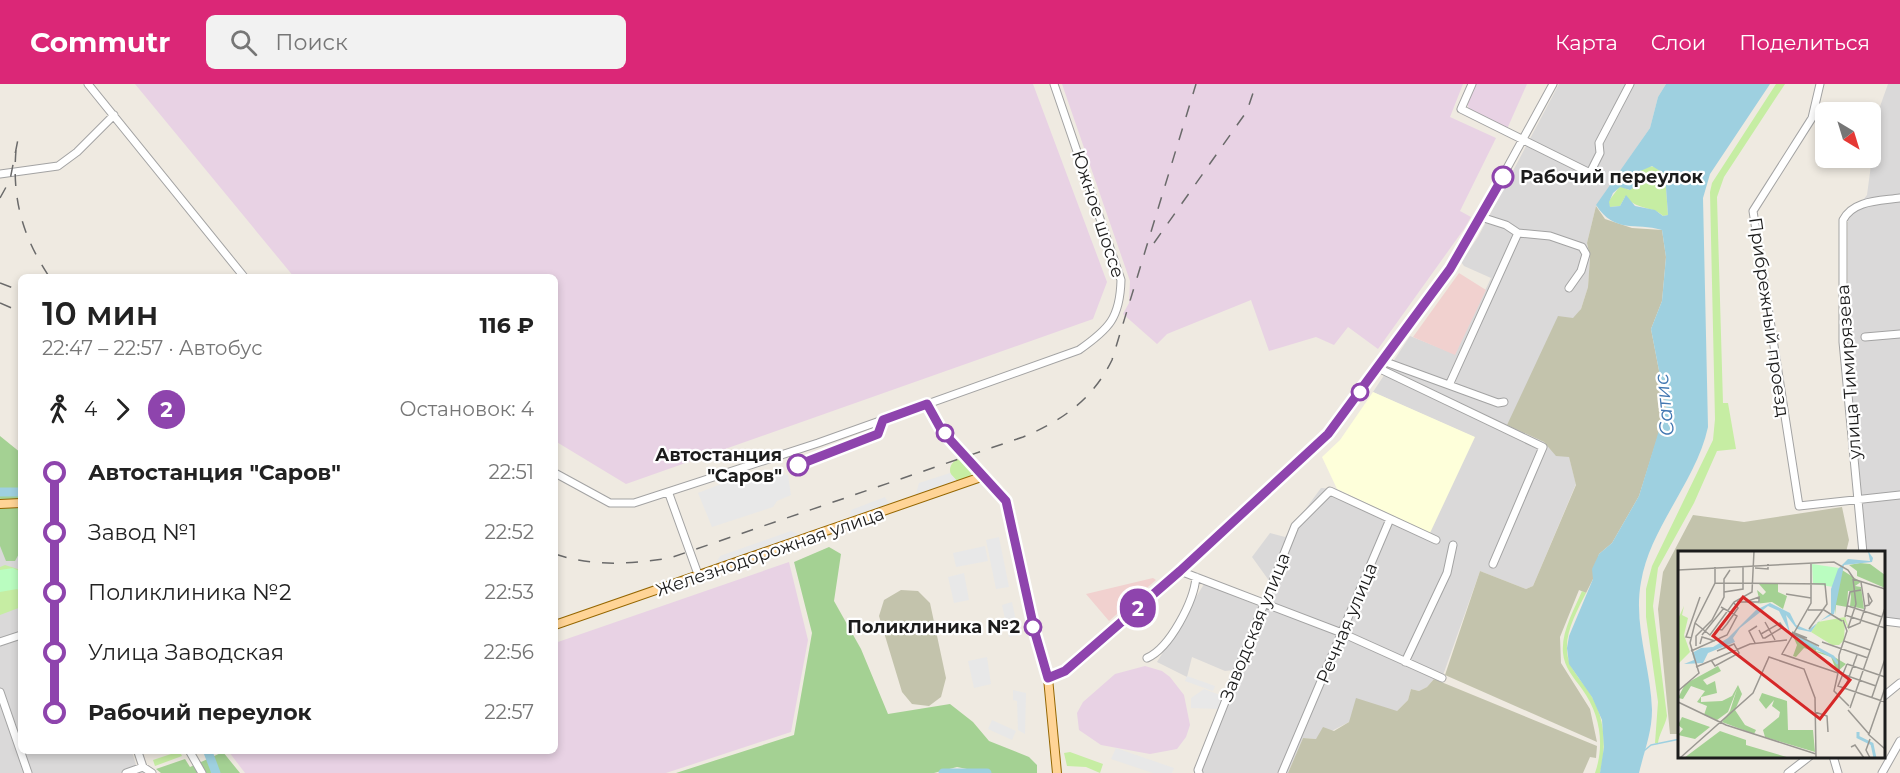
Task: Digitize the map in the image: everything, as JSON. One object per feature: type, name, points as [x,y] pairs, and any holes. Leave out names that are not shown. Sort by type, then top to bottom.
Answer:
[{"type":"main road","name":"Железнодорожная улица","points":[[558,623],[699,577],[984,476]]},
{"type":"main road","points":[[984,476],[1000,492],[1009,508],[1035,633],[1048,678],[1057,773]]},
{"type":"main road","points":[[0,504],[18,503]]},
{"type":"street","points":[[88,84],[242,274]]},
{"type":"street","name":"Южное шоссе","points":[[558,475],[610,503],[634,503],[669,494],[1078,350],[1104,329],[1120,304],[1121,280],[1054,84]]},
{"type":"street","points":[[1472,84],[1461,109],[1590,173],[1600,153],[1599,143],[1630,84]]},
{"type":"street","points":[[1048,678],[1065,671],[1083,657],[1328,434],[1450,269],[1553,84]]},
{"type":"street","name":"Прибрежный проезд","points":[[1820,84],[1812,118],[1755,206],[1753,215],[1799,506],[1859,499]]},
{"type":"street","points":[[0,174],[58,166],[77,152],[114,115]]},
{"type":"street","name":"улица Тимирязева","points":[[1863,551],[1843,342],[1843,220],[1847,212],[1862,204],[1900,198]]},
{"type":"street","points":[[1481,217],[1506,225],[1518,233],[1550,236],[1582,247],[1586,254],[1581,271],[1569,288]]},
{"type":"street","points":[[1450,384],[1518,233]]},
{"type":"street","points":[[1865,337],[1900,334]]},
{"type":"street","points":[[1383,361],[1413,374],[1450,384],[1498,403],[1504,402]]},
{"type":"street","points":[[1378,368],[1543,447],[1493,564]]},
{"type":"street","points":[[927,404],[942,431],[984,476]]},
{"type":"street","name":"Заводская улица","points":[[1199,773],[1198,770],[1235,674],[1295,526],[1330,491],[1390,519]]},
{"type":"street","points":[[669,494],[699,577]]},
{"type":"street","points":[[1859,499],[1900,495]]},
{"type":"street","points":[[1390,519],[1436,540]]},
{"type":"street","name":"Речная улица","points":[[1282,773],[1390,519]]},
{"type":"street","points":[[1405,662],[1446,573],[1453,545]]},
{"type":"street","points":[[1180,571],[1342,633],[1442,678]]},
{"type":"street","points":[[1147,658],[1159,652],[1172,635],[1195,588],[1196,577]]},
{"type":"street","points":[[1885,621],[1900,623]]},
{"type":"street","points":[[0,642],[18,636]]},
{"type":"street","points":[[1885,695],[1900,683]]},
{"type":"street","points":[[0,692],[18,744]]},
{"type":"street","points":[[1882,773],[1900,741]]},
{"type":"street","points":[[21,754],[28,773]]},
{"type":"street","points":[[139,754],[143,767],[152,773]]},
{"type":"street","points":[[191,754],[202,773]]},
{"type":"street","points":[[1788,773],[1807,758]]},
{"type":"street","points":[[1834,758],[1838,773]]},
{"type":"street","points":[[126,773],[143,767]]},
{"type":"shaded area","points":[[135,84],[1033,84],[1107,282],[1093,319],[626,484],[558,443],[558,274],[292,274]]},
{"type":"shaded area","points":[[1062,84],[1463,84],[1450,117],[1496,138],[1460,211],[1471,217],[1378,349],[1348,327],[1334,345],[1316,337],[1269,351],[1251,300],[1167,334],[1157,344],[1123,314],[1129,303],[1130,281]]},
{"type":"shaded area","points":[[1474,84],[1527,84],[1507,129],[1469,110],[1467,101]]},
{"type":"shaded area","points":[[1559,84],[1666,84],[1658,97],[1650,128],[1596,206],[1587,243],[1590,257],[1588,287],[1581,309],[1507,425],[1544,442],[1547,446],[1569,457],[1576,484],[1533,586],[1526,589],[1480,571],[1441,681],[1434,679],[1427,687],[1419,691],[1411,689],[1408,700],[1397,711],[1349,722],[1316,739],[1303,738],[1288,773],[1197,773],[1234,670],[1225,671],[1192,657],[1187,677],[1157,662],[1204,584],[1259,606],[1270,582],[1252,557],[1270,533],[1285,537],[1321,488],[1337,489],[1429,533],[1474,437],[1373,392],[1410,336],[1455,354],[1491,278],[1464,266],[1461,262],[1478,237]]},
{"type":"shaded area","points":[[1888,84],[1900,84],[1900,622],[1885,620],[1885,551],[1867,551],[1848,348],[1848,219],[1867,195],[1871,168],[1881,168],[1881,104]]},
{"type":"shaded area","points":[[1596,206],[1605,219],[1632,228],[1662,230],[1666,257],[1662,301],[1651,329],[1666,407],[1639,496],[1612,543],[1599,554],[1593,579],[1586,593],[1579,590],[1560,637],[1561,663],[1590,709],[1597,742],[1445,675],[1480,571],[1526,589],[1533,586],[1576,485],[1569,457],[1556,456],[1544,442],[1507,425],[1558,316],[1573,318],[1581,309],[1588,287],[1590,257],[1587,243]]},
{"type":"shaded area","points":[[1459,273],[1486,290],[1455,355],[1413,337]]},
{"type":"shaded area","points":[[1373,392],[1475,437],[1430,533],[1337,489],[1322,457],[1340,440]]},
{"type":"shaded area","points":[[749,473],[788,475],[791,495],[777,501],[773,507],[712,527],[698,493]]},
{"type":"shaded area","points":[[950,473],[959,483],[915,497],[919,483]]},
{"type":"shaded area","points":[[885,497],[890,506],[849,520],[851,510]]},
{"type":"shaded area","points":[[1842,507],[1849,540],[1846,551],[1678,551],[1678,734],[1670,734],[1658,609],[1663,572],[1693,515],[1744,522]]},
{"type":"shaded area","points":[[791,531],[801,536],[715,565],[720,556]]},
{"type":"shaded area","points":[[0,534],[18,538],[18,754],[133,754],[137,768],[144,773],[0,773]]},
{"type":"shaded area","points":[[999,537],[1009,587],[996,589],[986,540]]},
{"type":"shaded area","points":[[985,546],[988,561],[956,567],[953,553]]},
{"type":"shaded area","points":[[789,562],[808,640],[791,732],[666,773],[245,773],[231,754],[558,754],[558,642]]},
{"type":"shaded area","points":[[964,573],[969,600],[954,603],[948,577]]},
{"type":"shaded area","points":[[1153,578],[1156,580],[1109,621],[1086,594]]},
{"type":"shaded area","points":[[901,590],[918,591],[930,603],[946,678],[941,697],[929,706],[912,704],[902,692],[879,616],[884,600]]},
{"type":"shaded area","points":[[1012,602],[1019,635],[1009,637],[1002,605]]},
{"type":"shaded area","points":[[987,657],[991,684],[974,688],[968,661]]},
{"type":"shaded area","points":[[1145,666],[1162,671],[1170,677],[1184,695],[1190,725],[1186,737],[1177,749],[1150,754],[1101,745],[1079,730],[1077,713],[1083,702],[1115,674]]},
{"type":"shaded area","points":[[1187,676],[1215,686],[1213,691],[1185,681]]},
{"type":"shaded area","points":[[1434,679],[1597,746],[1596,758],[1590,757],[1583,773],[1288,773],[1303,738],[1316,739],[1323,727],[1334,731],[1349,722],[1356,698],[1397,711],[1408,700],[1411,689],[1419,691],[1427,687]]},
{"type":"shaded area","points":[[1204,689],[1220,695],[1222,699],[1218,709],[1191,708],[1191,698]]},
{"type":"shaded area","points":[[1013,690],[1026,693],[1025,734],[1018,730],[1017,701],[1013,700]]},
{"type":"shaded area","points":[[992,720],[1016,731],[1012,740],[988,729]]},
{"type":"shaded area","points":[[1116,748],[1174,768],[1172,773],[1153,773],[1111,759]]},
{"type":"green space","points":[[1776,84],[1785,84],[1724,177],[1717,197],[1723,403],[1728,403],[1736,449],[1717,451],[1694,503],[1658,568],[1653,606],[1667,716],[1658,743],[1655,743],[1658,702],[1646,617],[1646,589],[1652,566],[1713,440],[1715,419],[1710,192],[1712,183]]},
{"type":"green space","points":[[1647,166],[1657,167],[1665,174],[1668,215],[1663,216],[1625,197],[1620,206],[1610,207],[1608,202],[1620,186],[1629,190],[1634,187],[1638,172]]},
{"type":"green space","points":[[0,436],[18,451],[18,499],[0,500]]},
{"type":"green space","points":[[961,459],[971,466],[972,470],[965,480],[961,481],[951,474],[950,470],[957,460]]},
{"type":"green space","points":[[18,505],[18,556],[15,561],[6,561],[0,546],[0,506]]},
{"type":"green space","points":[[829,547],[841,554],[834,601],[861,649],[888,714],[950,704],[973,722],[989,741],[1029,757],[1037,765],[1037,773],[987,773],[957,767],[934,773],[676,773],[794,735],[812,633],[794,562]]},
{"type":"green space","points":[[5,565],[18,569],[18,608],[0,615],[0,567]]},
{"type":"green space","points":[[13,568],[18,570],[18,590],[0,592],[0,570]]},
{"type":"green space","points":[[1582,591],[1586,593],[1570,627],[1567,655],[1574,671],[1593,699],[1601,719],[1604,740],[1600,773],[1595,773],[1600,751],[1597,719],[1588,699],[1567,668],[1563,653],[1566,629]]},
{"type":"green space","points":[[1070,752],[1103,764],[1100,773],[1086,767],[1067,766],[1064,753]]},
{"type":"green space","points":[[171,754],[182,756],[155,766],[153,760]]},
{"type":"green space","points":[[219,754],[225,754],[240,773],[161,773],[156,769],[185,759],[190,767]]},
{"type":"water","points":[[1666,84],[1770,84],[1710,174],[1703,198],[1708,427],[1694,467],[1654,542],[1641,582],[1639,614],[1651,694],[1651,726],[1639,773],[1600,773],[1604,747],[1602,720],[1592,697],[1569,664],[1567,648],[1569,636],[1593,579],[1592,569],[1599,554],[1612,543],[1639,496],[1666,407],[1651,329],[1662,301],[1666,257],[1662,230],[1618,224],[1603,214],[1596,205],[1650,128],[1658,97]],"holes":[[[1652,166],[1665,174],[1668,215],[1663,216],[1655,210],[1635,206],[1626,195],[1620,206],[1610,207],[1609,202],[1613,193],[1620,187],[1630,190],[1634,187],[1638,172]]]},
{"type":"waterway","points":[[0,492],[18,492]]},
{"type":"waterway","points":[[1645,750],[1651,745],[1678,739]]},
{"type":"waterway","points":[[209,754],[216,773]]},
{"type":"waterway","points":[[943,773],[987,773]]},
{"type":"railway","points":[[558,555],[598,563],[641,562],[670,558],[1023,437],[1063,416],[1096,386],[1112,360],[1196,84]]},
{"type":"railway","points":[[1154,243],[1247,111],[1256,84]]},
{"type":"railway","points":[[0,198],[10,180],[19,134]]},
{"type":"railway","points":[[16,150],[16,185],[21,217],[32,247],[48,274]]},
{"type":"railway","points":[[0,283],[18,290]]},
{"type":"railway","points":[[0,303],[18,311]]},
{"type":"bus line","name":"2","points":[[798,465],[878,434],[883,420],[927,404],[942,431],[1006,501],[1035,633],[1048,678],[1065,671],[1091,650],[1328,434],[1450,269],[1468,242],[1503,177]]},
{"type":"place","name":"Рабочий переулок","points":[[1503,177]]},
{"type":"place","name":"Автостанция \"Саров\"","points":[[798,465]]},
{"type":"place","name":"Поликлиника №2","points":[[1033,627]]},
{"type":"water label","name":"Сатис","points":[[1664,405]]}]
